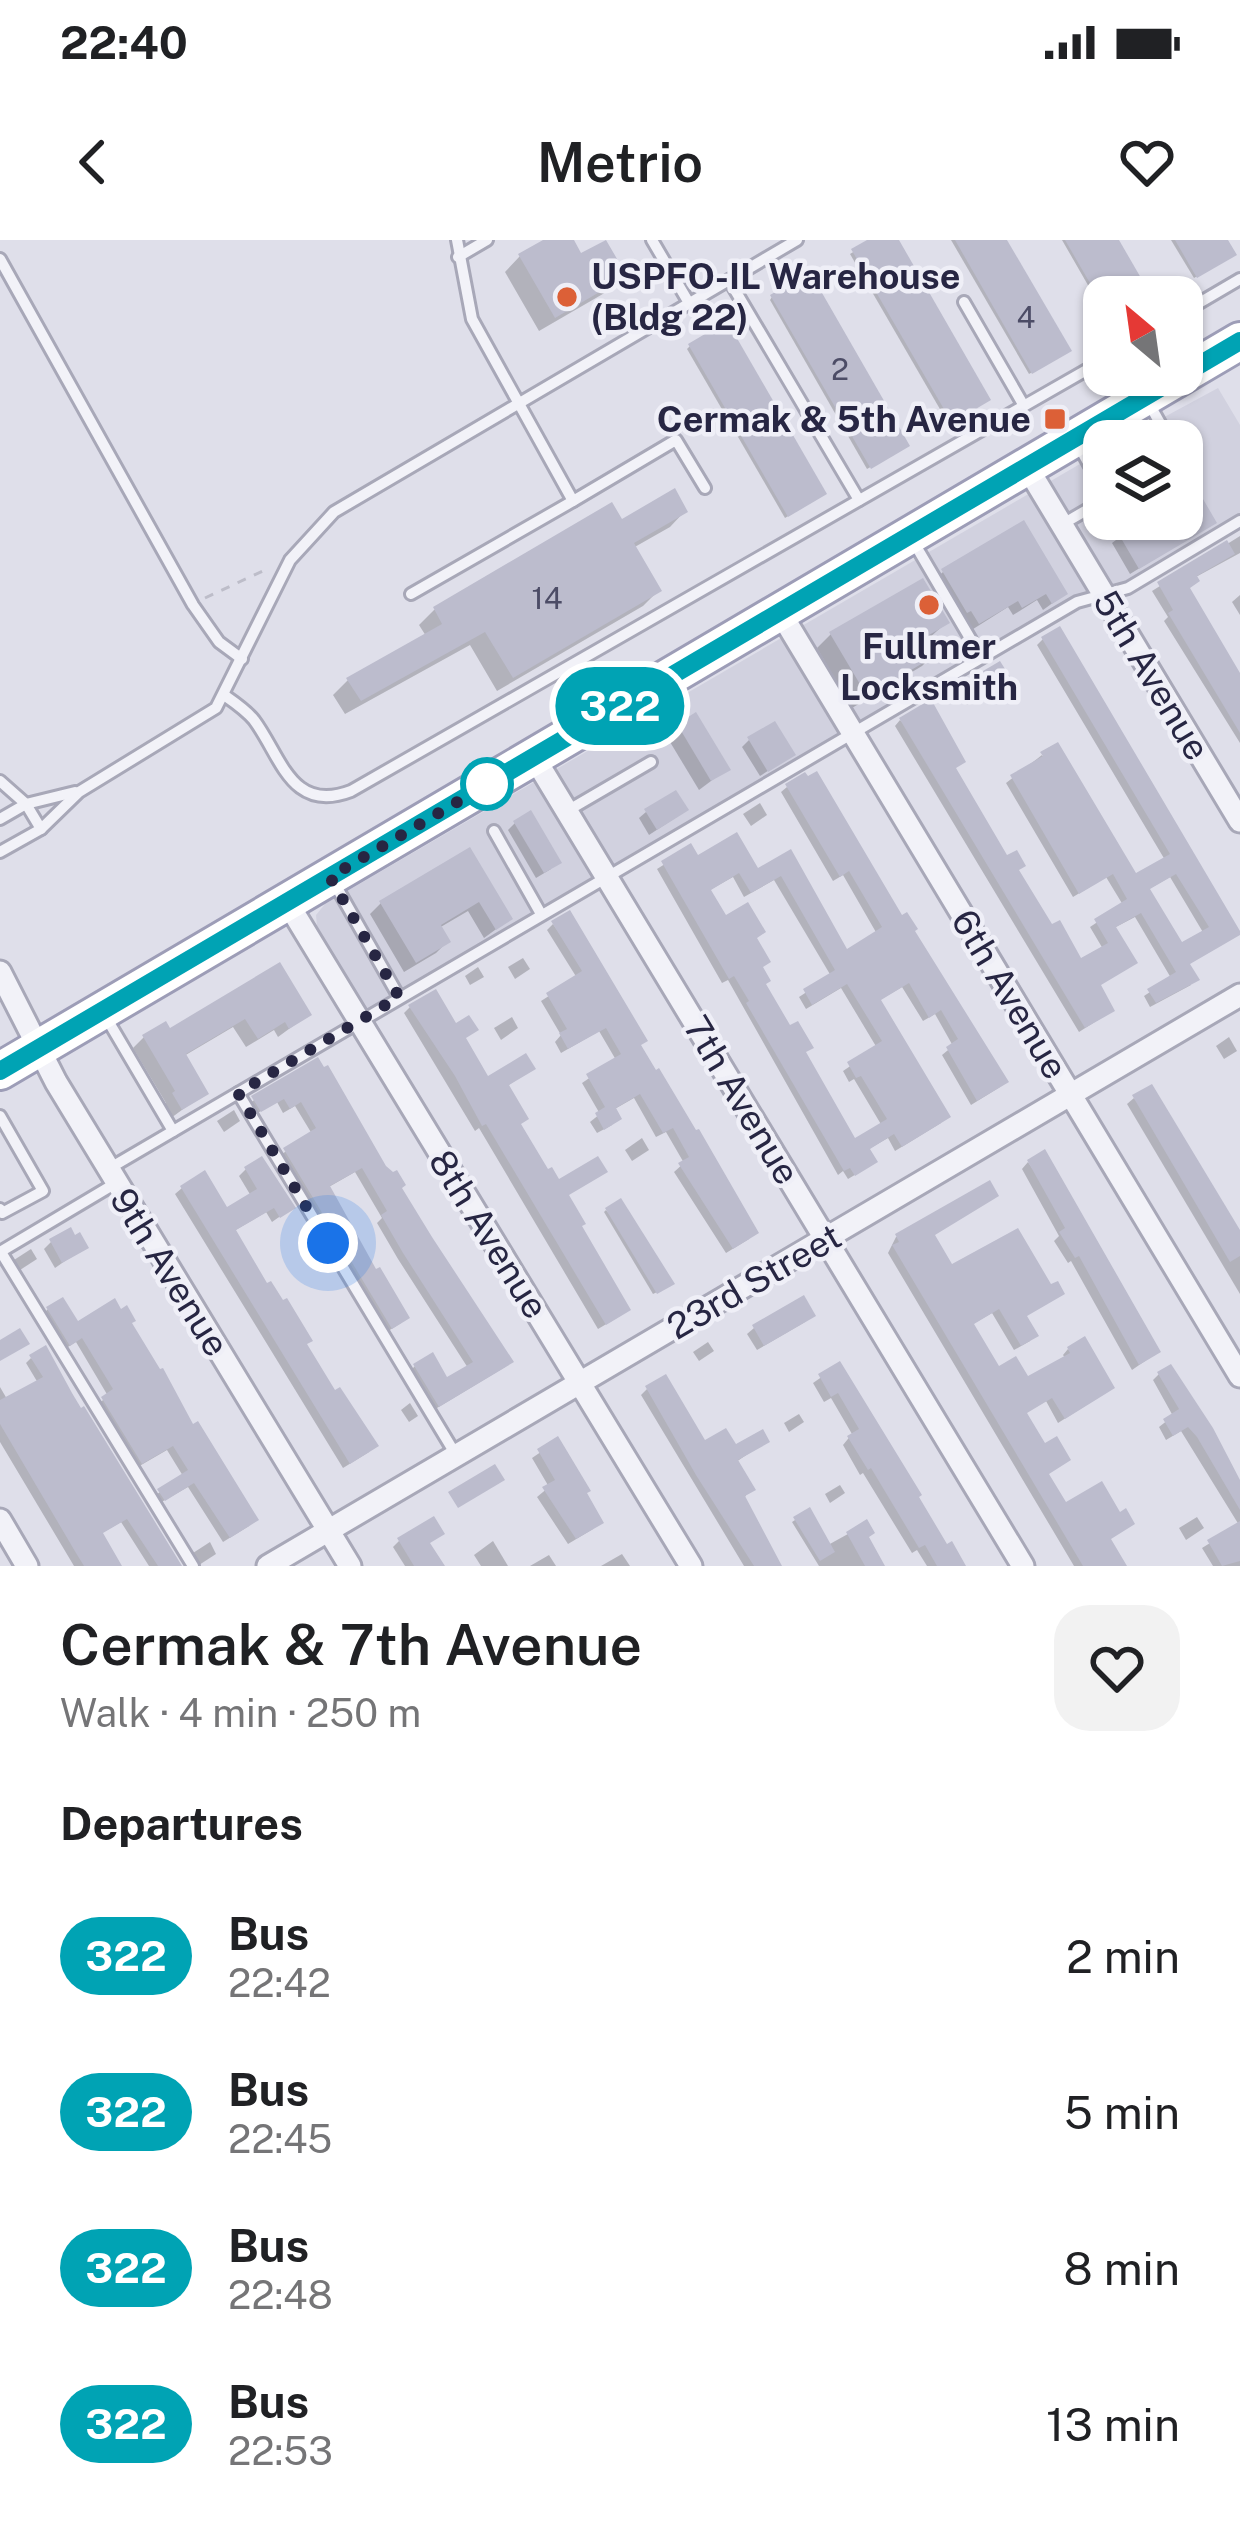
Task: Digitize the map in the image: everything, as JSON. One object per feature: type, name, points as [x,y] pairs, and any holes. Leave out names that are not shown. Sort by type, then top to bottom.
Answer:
[{"type":"main road","points":[[0,1071],[1240,341]]},
{"type":"street","name":"5th Avenue","points":[[1027,467],[1240,821]]},
{"type":"street","name":"6th Avenue","points":[[780,612],[1240,1376]]},
{"type":"street","name":"7th Avenue","points":[[534,757],[1023,1566]]},
{"type":"street","name":"8th Avenue","points":[[287,902],[691,1566]]},
{"type":"street","name":"9th Avenue","points":[[0,972],[112,1176],[350,1566]]},
{"type":"street","name":"23rd Street","points":[[268,1566],[1240,995]]},
{"type":"street","points":[[0,1520],[27,1566]]},
{"type":"lane","points":[[457,240],[472,319],[573,501]]},
{"type":"lane","points":[[458,257],[487,240]]},
{"type":"lane","points":[[652,240],[689,303]]},
{"type":"lane","points":[[0,852],[41,829],[79,792],[206,717],[224,695],[290,560],[307,538],[349,502],[796,240]]},
{"type":"lane","points":[[0,259],[193,605],[219,641],[242,659]]},
{"type":"lane","points":[[1203,300],[1240,278]]},
{"type":"lane","points":[[729,280],[859,500]]},
{"type":"lane","points":[[964,302],[1024,406]]},
{"type":"lane","points":[[224,695],[255,721],[291,781],[314,795],[338,796],[1083,372]]},
{"type":"lane","points":[[1146,397],[1159,420]]},
{"type":"lane","points":[[1075,439],[1083,455]]},
{"type":"lane","points":[[411,594],[676,440],[705,488]]},
{"type":"lane","points":[[1061,525],[1083,510]]},
{"type":"lane","points":[[193,1566],[0,1252],[59,1217],[173,1131],[358,1021],[1077,602],[1127,588],[1240,521]]},
{"type":"lane","points":[[910,536],[981,657]]},
{"type":"lane","points":[[566,811],[651,762]]},
{"type":"lane","points":[[0,782],[26,804],[41,829]]},
{"type":"lane","points":[[0,820],[26,804],[79,792]]},
{"type":"lane","points":[[494,831],[542,914]]},
{"type":"lane","points":[[330,877],[399,997]]},
{"type":"lane","points":[[102,1011],[173,1131]]},
{"type":"lane","points":[[238,1093],[456,1455]]},
{"type":"lane","points":[[0,1116],[59,1217]]},
{"type":"lane","points":[[0,1209],[2,1213],[43,1191]]},
{"type":"path","points":[[193,605],[290,560]]},
{"type":"shaded area","points":[[1218,388],[1240,425],[1240,521],[1128,588],[1077,602],[368,1015],[317,926],[316,915],[325,904],[1083,462],[1083,540],[1203,540],[1203,420],[1159,420]]},
{"type":"building","name":"USPFO-IL Warehouse (Bldg 22)","points":[[543,240],[574,240],[581,253],[606,240],[627,276],[555,318],[518,254]]},
{"type":"building","points":[[867,240],[899,240],[991,400],[952,423],[851,249]]},
{"type":"building","points":[[955,240],[1007,240],[1072,351],[1032,374]]},
{"type":"building","points":[[1065,240],[1119,240],[1140,276],[1086,276]]},
{"type":"building","points":[[1175,240],[1228,240],[1237,255],[1196,276]]},
{"type":"building","points":[[810,272],[910,446],[871,469],[770,295]]},
{"type":"building","points":[[727,321],[827,494],[788,517],[688,344]]},
{"type":"building","points":[[675,488],[688,512],[634,543],[662,591],[513,678],[485,632],[361,701],[346,678],[442,624],[433,607],[612,502],[622,519]]},
{"type":"building","points":[[1203,499],[1217,523],[1203,531]]},
{"type":"building","points":[[1024,520],[1068,594],[1052,604],[1046,594],[1022,608],[1018,601],[979,624],[971,611],[967,613],[941,569]]},
{"type":"building","points":[[1122,540],[1188,540],[1139,569]]},
{"type":"building","points":[[1227,540],[1235,554],[1197,576],[1200,581],[1190,588],[1240,673],[1240,733],[1168,613],[1173,610],[1157,582]]},
{"type":"building","points":[[923,578],[950,623],[929,635],[940,653],[867,696],[829,632]]},
{"type":"building","points":[[1060,626],[1240,931],[1190,964],[1200,980],[1156,1003],[1147,989],[1176,972],[1141,913],[1116,927],[1138,963],[1101,985],[1115,1011],[1085,1028],[899,718],[931,699],[966,762],[956,768],[1007,855],[1017,850],[1026,866],[1019,870],[1052,924],[1060,920],[1081,958],[1108,943],[1094,919],[1127,899],[1113,874],[1079,894],[1010,775],[1058,742],[1136,873],[1170,854],[1041,637]],"holes":[[[1176,874],[1209,927],[1182,942],[1150,889]]]},
{"type":"building","points":[[1000,661],[1010,677],[967,705],[956,687]]},
{"type":"building","points":[[696,712],[731,770],[711,781],[677,724]]},
{"type":"building","points":[[775,721],[796,755],[768,772],[747,737]]},
{"type":"building","points":[[817,771],[1009,1082],[977,1101],[946,1047],[958,1039],[941,1010],[929,1018],[909,983],[881,1000],[951,1117],[902,1147],[894,1134],[870,1149],[878,1162],[855,1176],[850,1168],[844,1171],[749,1001],[734,976],[729,979],[661,861],[691,843],[698,855],[737,832],[758,868],[791,849],[847,949],[882,927],[849,871],[840,877],[785,784],[805,772],[808,776]],"holes":[[[739,873],[751,893],[781,876],[835,970],[803,989],[812,1005],[847,984],[882,1041],[847,1062],[887,1119],[855,1138],[806,1052],[814,1048],[798,1021],[790,1025],[766,984],[771,981],[763,967],[771,962],[757,938],[766,932],[748,902],[726,915],[711,890]]]},
{"type":"building","points":[[676,790],[689,810],[657,830],[644,809]]},
{"type":"building","points":[[531,810],[562,863],[544,873],[513,821]]},
{"type":"building","points":[[470,847],[513,919],[496,930],[479,902],[441,925],[451,942],[416,963],[379,901]]},
{"type":"building","points":[[570,910],[648,1041],[641,1045],[699,1129],[759,1233],[733,1249],[678,1163],[689,1157],[673,1128],[663,1133],[640,1094],[616,1108],[622,1119],[604,1130],[595,1113],[605,1107],[586,1074],[621,1054],[606,1028],[568,1049],[559,1033],[567,1029],[546,993],[582,971],[551,921]]},
{"type":"building","points":[[280,962],[312,1015],[289,1029],[285,1022],[258,1039],[245,1019],[186,1054],[209,1094],[182,1110],[142,1035],[166,1021],[170,1028]]},
{"type":"building","points":[[436,989],[456,1023],[469,1015],[479,1030],[466,1038],[488,1076],[526,1053],[536,1069],[509,1085],[529,1119],[521,1124],[548,1169],[552,1167],[559,1179],[598,1156],[608,1172],[569,1195],[631,1310],[606,1325],[486,1124],[482,1126],[408,1005]]},
{"type":"building","points":[[318,1057],[324,1067],[328,1065],[386,1166],[397,1170],[406,1185],[402,1188],[514,1362],[439,1407],[413,1364],[433,1352],[447,1377],[473,1362],[381,1215],[387,1211],[362,1168],[330,1186],[376,1269],[380,1267],[410,1318],[392,1329],[283,1148],[316,1128],[301,1102],[290,1109],[284,1099],[261,1112],[251,1096]]},
{"type":"building","points":[[1152,1084],[1240,1230],[1240,1256],[1230,1262],[1132,1095]]},
{"type":"building","points":[[1045,1149],[1161,1352],[1139,1365],[1079,1256],[1075,1258],[1059,1232],[1065,1228],[1027,1160]]},
{"type":"building","points":[[262,1156],[296,1208],[280,1218],[274,1208],[236,1230],[267,1283],[271,1281],[283,1300],[287,1298],[335,1390],[340,1387],[379,1446],[350,1464],[180,1186],[205,1170],[227,1207],[257,1189],[244,1167]]},
{"type":"building","points":[[990,1180],[999,1196],[935,1235],[952,1264],[1018,1228],[1051,1284],[1058,1281],[1065,1294],[1027,1316],[1039,1336],[1021,1346],[999,1309],[974,1324],[999,1366],[1016,1356],[1028,1376],[1070,1353],[1067,1347],[1085,1336],[1115,1388],[1065,1419],[1052,1398],[1027,1413],[1045,1443],[1057,1436],[1071,1460],[1049,1474],[1066,1502],[1102,1481],[1120,1512],[1126,1508],[1135,1524],[1111,1539],[1127,1566],[1083,1566],[892,1245],[899,1242],[895,1234]]},
{"type":"building","points":[[621,1198],[675,1284],[657,1294],[605,1208]]},
{"type":"building","points":[[71,1227],[89,1248],[62,1263],[49,1239]]},
{"type":"building","points":[[804,1295],[816,1316],[764,1346],[752,1325]]},
{"type":"building","points":[[63,1297],[78,1321],[115,1298],[121,1309],[127,1305],[136,1321],[132,1323],[193,1424],[198,1421],[259,1520],[230,1538],[194,1483],[165,1501],[157,1489],[188,1470],[173,1446],[142,1464],[101,1397],[113,1389],[82,1338],[70,1346],[46,1307]]},
{"type":"building","points":[[20,1328],[30,1344],[0,1361],[0,1340]]},
{"type":"building","points":[[46,1345],[182,1566],[158,1566],[127,1519],[103,1533],[122,1566],[84,1566],[76,1553],[0,1424],[0,1400],[43,1377],[29,1355]]},
{"type":"building","points":[[840,1361],[947,1544],[952,1541],[966,1566],[937,1566],[925,1545],[919,1548],[847,1436],[859,1429],[838,1393],[831,1397],[818,1374]]},
{"type":"building","points":[[1171,1364],[1240,1480],[1240,1510],[1197,1437],[1188,1427],[1173,1436],[1163,1419],[1179,1409],[1157,1372]]},
{"type":"building","points":[[666,1374],[705,1440],[726,1428],[736,1444],[763,1429],[770,1442],[738,1460],[756,1490],[745,1496],[782,1566],[754,1566],[696,1475],[645,1386]]},
{"type":"building","points":[[558,1436],[604,1523],[576,1539],[542,1487],[555,1480],[537,1449]]},
{"type":"building","points":[[495,1464],[505,1480],[458,1508],[448,1492]]},
{"type":"building","points":[[810,1507],[835,1552],[820,1561],[793,1517]]},
{"type":"building","points":[[434,1516],[445,1534],[430,1543],[445,1566],[414,1566],[397,1538]]},
{"type":"building","points":[[867,1519],[875,1533],[869,1537],[885,1566],[865,1566],[846,1532]]},
{"type":"building","points":[[1240,1521],[1240,1561],[1222,1566],[1207,1540]]},
{"type":"bus line","name":"322","points":[[0,1071],[1240,341]]},
{"type":"place","name":"USPFO-IL Warehouse (Bldg 22)","points":[[567,297]]},
{"type":"place","name":"Cermak & 5th Avenue","points":[[1055,419]]},
{"type":"place","name":"Fullmer Locksmith","points":[[929,605]]},
{"type":"route","points":[[328,1243],[238,1093],[399,997],[330,877],[493,781],[487,784]]}]
